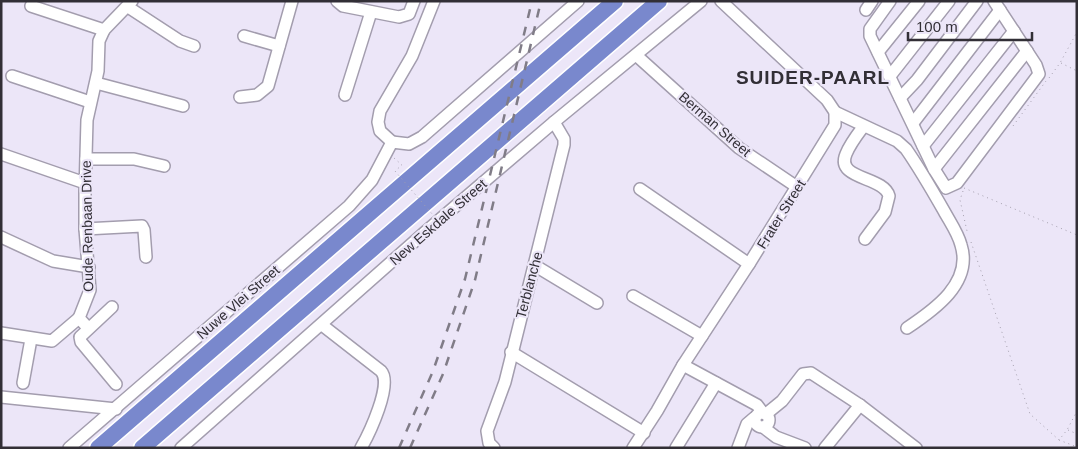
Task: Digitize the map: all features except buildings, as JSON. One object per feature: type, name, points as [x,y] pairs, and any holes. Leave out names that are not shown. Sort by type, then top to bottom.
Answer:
[{"type":"highway","points":[[98,448],[615,1]]},
{"type":"highway","points":[[142,448],[659,1]]},
{"type":"highway","points":[[86,448],[243,322]]},
{"type":"street","points":[[338,1],[343,6],[371,12],[406,16],[411,11],[414,1]]},
{"type":"street","points":[[434,1],[412,56],[380,111],[378,122],[380,131],[392,142],[409,144],[422,137],[578,1]]},
{"type":"street","name":"New Eskdale Street","points":[[180,448],[322,325],[424,233],[554,122],[637,56],[701,1]]},
{"type":"street","points":[[720,1],[827,100],[835,112],[863,127],[897,141],[906,149],[954,229],[962,247],[962,272],[956,284],[940,302],[907,328]]},
{"type":"street","points":[[890,1],[869,30],[870,38],[934,169],[945,187],[957,184],[1038,76],[1036,65],[997,5],[913,123]]},
{"type":"street","points":[[878,52],[919,1]]},
{"type":"street","points":[[890,76],[949,1]]},
{"type":"street","points":[[900,98],[917,80],[977,1]]},
{"type":"street","points":[[240,97],[258,95],[265,90],[279,46],[289,2]]},
{"type":"street","points":[[31,6],[104,30],[130,4],[180,41],[194,46]]},
{"type":"street","points":[[345,94],[371,12]]},
{"type":"street","name":"Oude Renbaan Drive","points":[[79,318],[90,290],[85,229],[86,159],[90,102],[100,64],[99,41],[104,30]]},
{"type":"street","points":[[923,146],[1014,31]]},
{"type":"street","points":[[244,36],[279,46]]},
{"type":"street","points":[[934,169],[1027,51]]},
{"type":"street","name":"Berman Street","points":[[637,56],[739,148],[797,187]]},
{"type":"street","points":[[12,76],[90,102]]},
{"type":"street","points":[[96,83],[184,106]]},
{"type":"street","name":"Frater Street","points":[[633,448],[683,365],[750,264],[833,130],[835,112]]},
{"type":"street","name":"Terblanche","points":[[494,448],[489,443],[487,431],[501,395],[564,145],[562,134],[554,122]]},
{"type":"street","points":[[863,127],[846,154],[847,167],[854,174],[883,186],[889,196],[886,212],[865,239]]},
{"type":"street","name":"Nuwe Vlei Street","points":[[69,448],[349,206],[372,180],[392,142]]},
{"type":"street","points":[[1,154],[85,184]]},
{"type":"street","points":[[86,159],[134,159],[164,166]]},
{"type":"street","points":[[640,189],[750,264]]},
{"type":"street","points":[[85,229],[142,226],[146,257]]},
{"type":"street","points":[[1,237],[53,261],[89,267]]},
{"type":"street","points":[[534,265],[597,303]]},
{"type":"street","points":[[632,296],[702,336]]},
{"type":"street","points":[[112,307],[80,335],[81,342],[116,384]]},
{"type":"street","points":[[1,333],[48,341],[55,340],[79,318],[88,328]]},
{"type":"street","points":[[322,325],[381,371],[385,378],[374,423],[361,448]]},
{"type":"street","points":[[23,383],[32,339]]},
{"type":"street","points":[[512,352],[644,432]]},
{"type":"street","points":[[683,365],[743,399],[783,441],[805,448]]},
{"type":"street","points":[[740,443],[747,424],[761,419],[782,400],[802,374],[807,372],[814,374],[860,405],[916,448]]},
{"type":"street","points":[[676,448],[716,384]]},
{"type":"street","points":[[1,397],[116,409]]},
{"type":"street","points":[[825,448],[860,405]]},
{"type":"path","points":[[1077,32],[1060,62],[1077,71]]},
{"type":"path","points":[[392,156],[402,165],[395,171],[433,215]]},
{"type":"path","points":[[1077,235],[964,188],[960,200],[967,229],[1030,414],[1059,440],[1077,447]]},
{"type":"path","points":[[1059,440],[1067,430],[1077,411]]},
{"type":"path","points":[[1067,430],[1077,434]]},
{"type":"railway","points":[[399,448],[433,371],[465,279],[532,1]]},
{"type":"railway","points":[[410,448],[443,374],[475,280],[541,1]]},
{"type":"district","name":"SUIDER-PAARL","points":[[813,77]]}]
